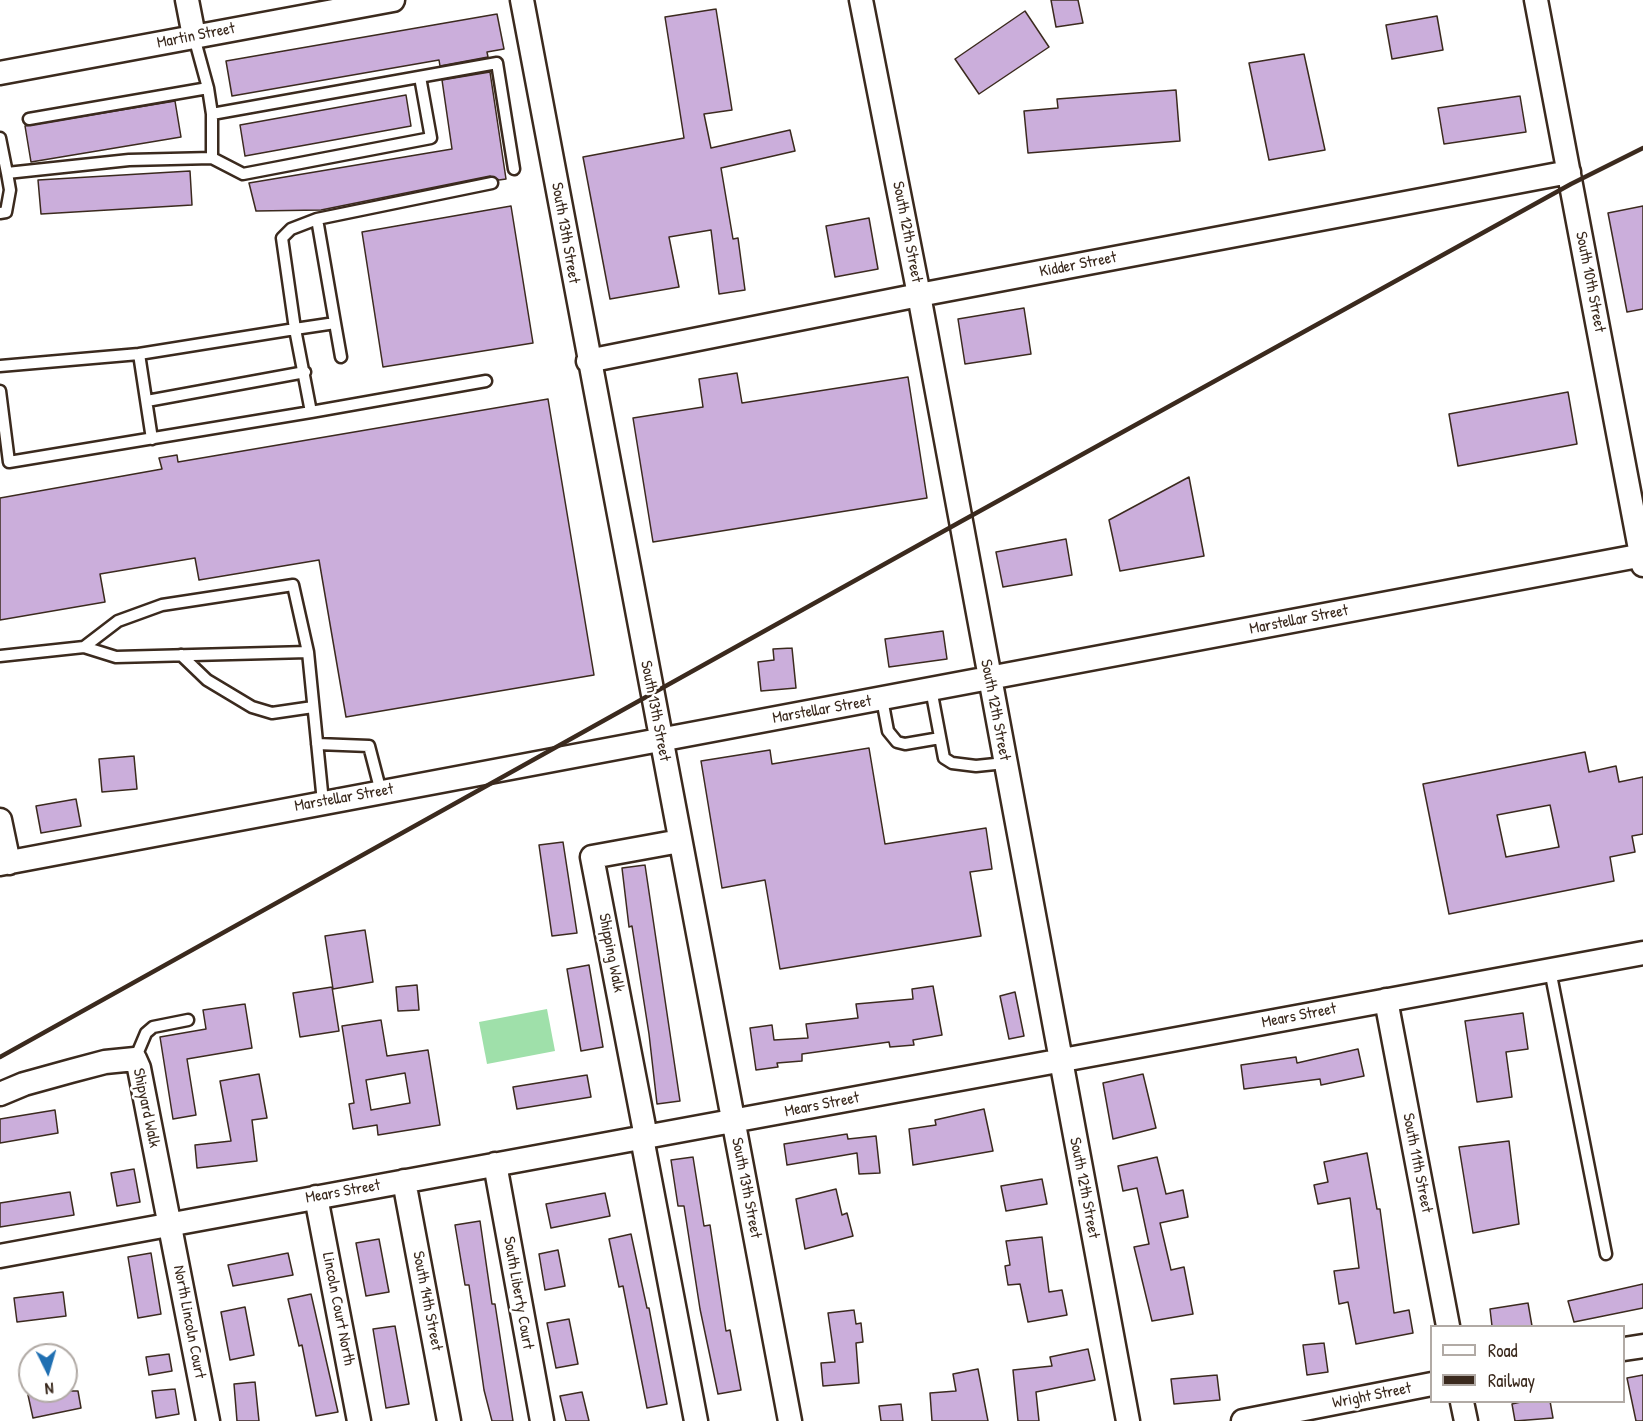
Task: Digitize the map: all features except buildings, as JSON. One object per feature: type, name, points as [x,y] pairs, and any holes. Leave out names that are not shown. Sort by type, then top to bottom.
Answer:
[{"type":"street","points":[[187,0],[194,36]]},
{"type":"street","name":"Martin Street","points":[[0,73],[194,36],[326,6],[393,0]]},
{"type":"street","name":"South 13th Street","points":[[522,0],[588,361],[790,1421]]},
{"type":"street","name":"South 12th Street","points":[[861,0],[919,295],[1128,1421]]},
{"type":"street","name":"South 10th Street","points":[[1536,0],[1642,559]]},
{"type":"street","name":"Kidder Street","points":[[588,361],[919,295],[1569,172]]},
{"type":"street","name":"Marstellar Street","points":[[4,864],[323,802],[1642,559]]},
{"type":"street","points":[[0,820],[4,864]]},
{"type":"street","name":"Shipping Walk","points":[[680,841],[592,856],[696,1421]]},
{"type":"street","name":"Mears Street","points":[[0,1256],[1643,953]]},
{"type":"street","name":"South 11th Street","points":[[1386,1000],[1448,1325]]},
{"type":"street","name":"Shipyard Walk","points":[[0,1094],[24,1084],[105,1062],[135,1059],[139,1068],[170,1223]]},
{"type":"street","name":"South Liberty Court","points":[[495,1164],[542,1421]]},
{"type":"street","name":"South 14th Street","points":[[404,1181],[449,1421]]},
{"type":"street","name":"Lincoln Court North","points":[[316,1197],[359,1421]]},
{"type":"street","name":"North Lincoln Court","points":[[170,1223],[208,1421]]},
{"type":"street","points":[[1625,1349],[1643,1346]]},
{"type":"street","name":"Wright Street","points":[[1242,1421],[1430,1384]]},
{"type":"street","points":[[1462,1403],[1466,1421]]},
{"type":"lane","points":[[194,36],[208,88],[212,114],[212,158]]},
{"type":"lane","points":[[212,114],[497,63],[514,169]]},
{"type":"lane","points":[[7,173],[129,160],[212,158],[243,174],[431,138],[420,77]]},
{"type":"lane","points":[[29,119],[208,88]]},
{"type":"lane","points":[[0,138],[10,190],[6,212],[0,213]]},
{"type":"lane","points":[[311,412],[295,329],[282,238],[291,229],[317,219],[492,183]]},
{"type":"lane","points":[[317,219],[341,357]]},
{"type":"lane","points":[[0,366],[140,354],[335,323]]},
{"type":"lane","points":[[140,354],[152,439]]},
{"type":"lane","points":[[147,401],[305,372]]},
{"type":"lane","points":[[0,391],[9,462],[486,381]]},
{"type":"lane","points":[[84,647],[118,621],[162,604],[293,585],[308,652],[323,802]]},
{"type":"lane","points":[[0,657],[84,647],[116,657],[308,652]]},
{"type":"lane","points":[[181,655],[207,680],[252,707],[272,712],[313,706]]},
{"type":"lane","points":[[931,689],[944,758],[952,764],[976,766],[1005,763]]},
{"type":"lane","points":[[882,699],[888,731],[897,742],[905,744],[940,738]]},
{"type":"lane","points":[[317,744],[369,746],[381,792]]},
{"type":"lane","points":[[1550,970],[1606,1254]]},
{"type":"lane","points":[[135,1059],[146,1033],[153,1027],[188,1020]]},
{"type":"green space","points":[[547,1009],[555,1051],[487,1064],[479,1022]]},
{"type":"railway","points":[[0,1057],[960,522],[1571,184],[1643,148]]}]
